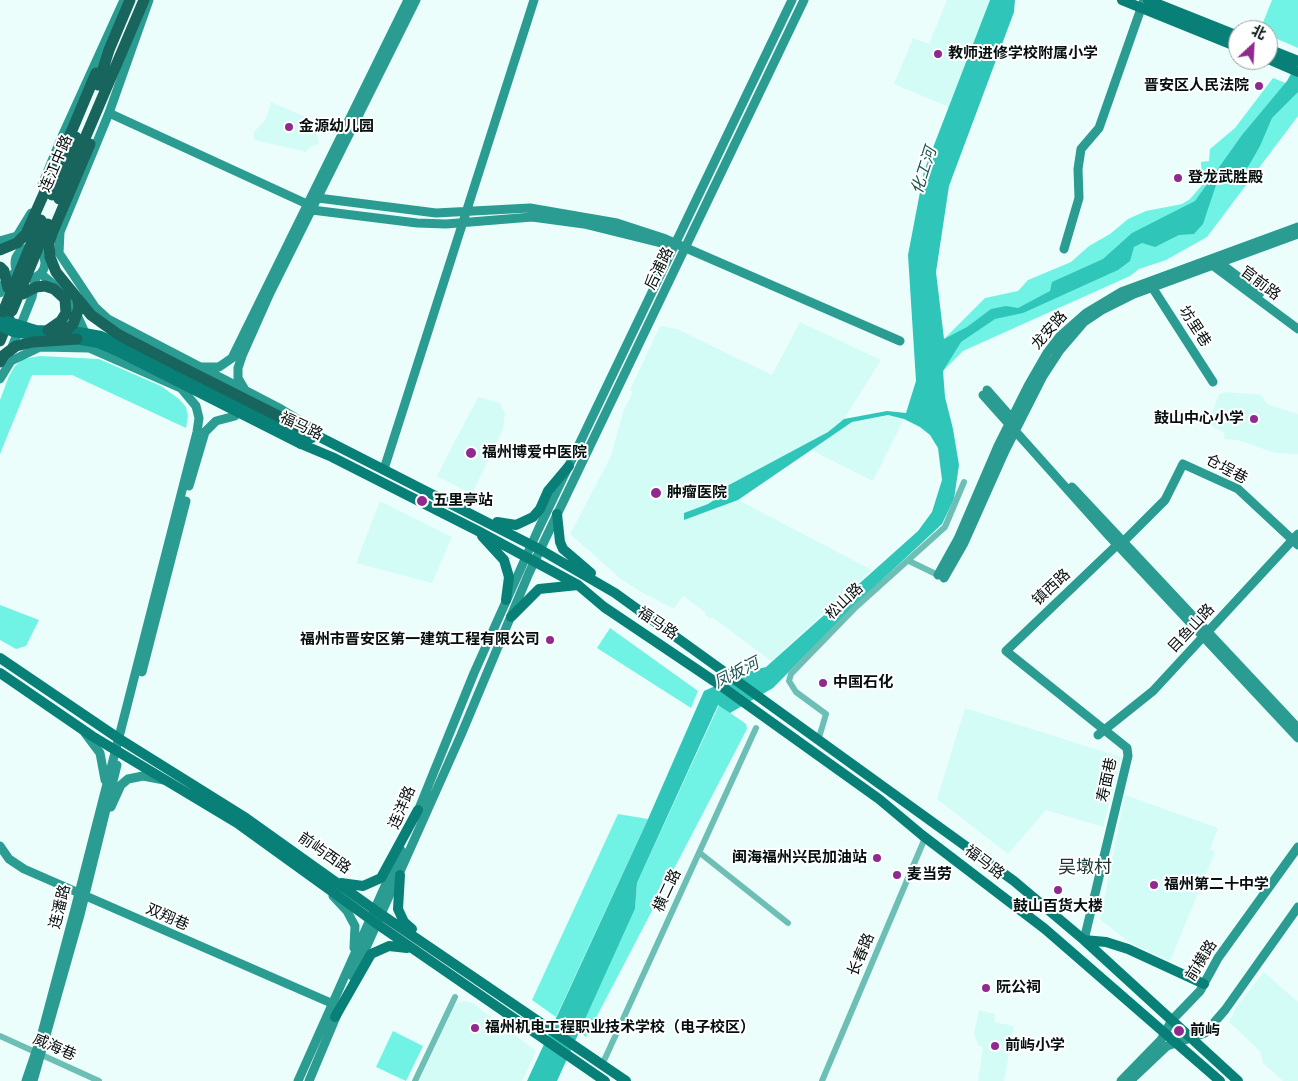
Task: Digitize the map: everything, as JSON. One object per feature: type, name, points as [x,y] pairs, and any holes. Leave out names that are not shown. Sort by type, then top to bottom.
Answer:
[{"type":"highway","name":"连江中路","points":[[0,320],[107,75],[123,55],[144,0]]},
{"type":"highway","name":"连江中路","points":[[107,75],[109,50],[124,1]]},
{"type":"highway","points":[[0,250],[17,243],[26,234],[107,75]]},
{"type":"highway","points":[[107,75],[49,243],[50,257],[56,272],[90,315],[119,335],[306,430]]},
{"type":"highway","points":[[0,266],[7,278],[8,299],[36,287],[45,286],[61,293],[66,299],[66,313],[51,334]]},
{"type":"highway","name":"连江中路","points":[[0,341],[8,299]]},
{"type":"highway","points":[[51,334],[64,332],[73,324],[79,308],[78,300]]},
{"type":"highway","points":[[0,362],[4,355],[16,346],[34,342],[77,339]]},
{"type":"main road","points":[[0,378],[32,297],[38,276],[60,232],[109,113],[149,0]]},
{"type":"main road","points":[[254,396],[240,384],[237,372],[239,363],[408,0]]},
{"type":"main road","points":[[196,367],[219,367],[232,358],[310,207],[318,198],[416,0]]},
{"type":"main road","points":[[384,469],[534,0]]},
{"type":"main road","name":"后浦路","points":[[536,547],[569,466],[792,0]]},
{"type":"main road","name":"后浦路","points":[[536,547],[557,514],[804,0]]},
{"type":"main road","points":[[1122,0],[1144,3],[1228,32]]},
{"type":"main road","points":[[0,241],[17,236],[25,222],[124,1]]},
{"type":"main road","points":[[1144,3],[1228,42]]},
{"type":"main road","points":[[1064,249],[1079,198],[1078,174],[1081,149],[1099,128],[1144,3]]},
{"type":"main road","points":[[1278,55],[1295,65]]},
{"type":"main road","points":[[1278,62],[1295,65]]},
{"type":"main road","points":[[109,113],[310,207],[403,222],[463,222],[538,218],[600,227],[661,243],[674,244]]},
{"type":"main road","points":[[318,198],[436,213],[520,208],[550,210],[617,223],[652,233],[900,341]]},
{"type":"main road","points":[[8,299],[3,285],[16,268],[21,252],[25,222]]},
{"type":"main road","name":"龙安路","points":[[1013,425],[1043,376],[1075,331],[1102,310],[1213,261],[1298,227]]},
{"type":"main road","points":[[60,232],[59,253],[95,306],[108,319],[196,367],[300,420],[337,445]]},
{"type":"main road","name":"龙安路","points":[[941,576],[1047,353],[1060,336],[1086,313],[1121,292],[1298,234]]},
{"type":"main road","points":[[0,245],[21,252],[34,248],[45,261],[78,282]]},
{"type":"main road","name":"官前路","points":[[1213,261],[1298,322]]},
{"type":"main road","name":"官前路","points":[[1213,261],[1298,330]]},
{"type":"main road","points":[[0,266],[16,268],[24,277],[38,276],[69,297],[93,350]]},
{"type":"main road","name":"坊里巷","points":[[1152,287],[1214,382]]},
{"type":"main road","name":"福马路","points":[[0,320],[16,326],[98,343],[121,353],[478,531],[578,585],[604,607],[749,705],[879,799],[925,838],[1045,929],[1220,1081]]},
{"type":"main road","name":"福马路","points":[[0,326],[35,337],[51,334],[100,336],[134,350],[303,436],[337,445]]},
{"type":"main road","points":[[0,378],[11,361],[40,346],[93,350],[181,388],[293,445],[332,457]]},
{"type":"main road","points":[[121,740],[199,424],[196,406],[181,388]]},
{"type":"main road","points":[[985,393],[1298,738]]},
{"type":"main road","points":[[121,740],[203,436],[208,427],[216,420],[236,416]]},
{"type":"main road","name":"福马路","points":[[306,430],[536,547],[615,593],[1002,872],[1084,940],[1238,1081]]},
{"type":"main road","name":"镇西路","points":[[1006,651],[1164,500],[1183,464]]},
{"type":"main road","name":"仓埕巷","points":[[1183,464],[1238,489],[1296,540]]},
{"type":"main road","points":[[472,514],[508,525],[524,523],[538,513],[548,491],[569,466]]},
{"type":"main road","points":[[557,514],[560,542],[563,550],[615,593]]},
{"type":"main road","points":[[478,531],[504,560],[509,577],[506,600]]},
{"type":"main road","name":"目鱼山路","points":[[1098,735],[1153,691],[1296,540]]},
{"type":"main road","name":"连洋路","points":[[298,1081],[331,1003],[354,955],[400,875],[511,617],[536,547]]},
{"type":"main road","name":"连洋路","points":[[309,1081],[418,810],[506,600],[531,558]]},
{"type":"main road","points":[[511,617],[539,589],[578,585]]},
{"type":"main road","points":[[1206,635],[1298,728]]},
{"type":"main road","name":"寿面巷","points":[[1006,651],[1126,745],[1128,756],[1084,940]]},
{"type":"main road","name":"前屿西路","points":[[0,658],[121,740],[226,804],[337,882],[419,953],[605,1081]]},
{"type":"main road","name":"前屿西路","points":[[0,673],[82,729],[237,823],[319,881],[474,977],[626,1081]]},
{"type":"main road","points":[[82,729],[100,753],[106,786]]},
{"type":"main road","name":"连潘路","points":[[34,1081],[39,1055],[103,822],[121,740]]},
{"type":"main road","name":"连潘路","points":[[82,895],[106,786],[118,751]]},
{"type":"main road","points":[[103,822],[121,785],[128,779],[143,776],[168,781]]},
{"type":"main road","points":[[337,882],[363,886],[381,878],[401,837],[418,810]]},
{"type":"main road","name":"双翔巷","points":[[0,846],[7,857],[18,866],[331,1003]]},
{"type":"main road","name":"前横路","points":[[1121,1081],[1166,1033],[1172,1020],[1204,984],[1218,958],[1298,847]]},
{"type":"main road","points":[[400,875],[397,904],[404,922],[474,977]]},
{"type":"main road","points":[[319,881],[347,911],[354,926],[354,955]]},
{"type":"main road","points":[[1130,1081],[1167,1046],[1206,1033],[1298,907]]},
{"type":"main road","points":[[1084,940],[1106,942],[1128,949],[1204,984]]},
{"type":"main road","points":[[335,1017],[371,954],[383,947],[393,945],[419,953]]},
{"type":"main road","name":"连潘路","points":[[26,1081],[39,1055]]},
{"type":"street","name":"松山路","points":[[818,740],[826,714],[796,692],[789,680],[791,674],[856,607],[945,528],[964,482]]},
{"type":"street","points":[[909,561],[941,576]]},
{"type":"street","name":"横二路","points":[[602,1065],[756,728]]},
{"type":"street","name":"长春路","points":[[822,1081],[925,838]]},
{"type":"street","points":[[700,853],[788,923]]},
{"type":"street","points":[[415,1081],[455,997]]},
{"type":"street","name":"威海巷","points":[[0,1036],[98,1081]]},
{"type":"shaded area","name":"教师进修学校附属小学","points":[[947,0],[990,0],[949,107],[894,84],[913,38],[929,44]]},
{"type":"shaded area","points":[[1272,0],[1298,0],[1298,48],[1278,39],[1278,20],[1264,20]]},
{"type":"shaded area","points":[[1273,78],[1298,88],[1298,116],[1207,237],[1166,260],[1139,269],[1130,276],[963,351],[943,371],[943,340],[985,298],[1018,291],[1028,280],[1071,262],[1089,246],[1110,234],[1128,219],[1146,211],[1182,204],[1190,199],[1202,185],[1201,162],[1209,161],[1210,149],[1235,128]]},
{"type":"shaded area","name":"金源幼儿园","points":[[271,102],[320,123],[317,133],[319,144],[310,147],[306,152],[254,140],[254,132],[266,119]]},
{"type":"shaded area","name":"肿瘤医院","points":[[800,322],[881,360],[844,419],[828,432],[727,486],[717,498],[708,504],[684,513],[684,519],[738,500],[872,570],[771,661],[712,617],[710,619],[705,615],[706,613],[683,596],[674,609],[622,580],[570,534],[611,456],[623,412],[633,392],[630,390],[660,326],[677,329],[772,375]]},
{"type":"shaded area","points":[[40,356],[99,359],[161,386],[179,399],[186,407],[188,416],[186,428],[72,375],[32,375],[0,454],[0,400],[9,376],[15,366],[23,359]]},
{"type":"shaded area","name":"鼓山中心小学","points":[[1226,392],[1261,395],[1267,404],[1298,414],[1298,454],[1275,453],[1238,440],[1223,439],[1225,433],[1208,424],[1219,394]]},
{"type":"shaded area","name":"福州博爱中医院","points":[[478,397],[500,403],[505,414],[503,429],[472,494],[437,476]]},
{"type":"shaded area","points":[[888,415],[904,419],[873,481],[811,450],[852,422]]},
{"type":"shaded area","points":[[380,501],[452,537],[432,583],[356,563]]},
{"type":"shaded area","points":[[0,605],[39,620],[26,646],[16,649],[0,640]]},
{"type":"shaded area","points":[[610,628],[698,691],[691,708],[597,648]]},
{"type":"shaded area","points":[[719,705],[746,724],[747,729],[586,1037],[579,1032],[635,909],[637,883]]},
{"type":"shaded area","points":[[965,708],[1121,757],[1103,827],[1046,810],[1008,854],[937,799]]},
{"type":"shaded area","name":"福州第二十中学","points":[[1125,795],[1218,828],[1210,849],[1215,852],[1170,961],[1130,943],[1100,919]]},
{"type":"shaded area","points":[[618,814],[648,819],[556,1017],[532,1000]]},
{"type":"shaded area","points":[[1264,972],[1298,1002],[1298,1081],[1283,1081],[1263,1063],[1260,1051],[1229,1022],[1236,1007]]},
{"type":"shaded area","name":"福州机电工程职业技术学校（电子校区）","points":[[466,1001],[474,1004],[536,1051],[522,1081],[419,1081],[455,1005]]},
{"type":"shaded area","name":"前屿小学","points":[[979,1010],[995,1014],[994,1022],[1014,1026],[1004,1081],[978,1081],[983,1048],[978,1045],[974,1034]]},
{"type":"shaded area","points":[[393,1031],[423,1046],[406,1081],[376,1067]]},
{"type":"water","name":"化工河","points":[[990,0],[1015,0],[1014,12],[949,186],[936,272],[944,339],[967,327],[991,309],[1006,306],[1018,308],[1050,291],[1052,282],[1103,259],[1132,233],[1195,201],[1242,135],[1287,81],[1298,61],[1298,92],[1272,118],[1260,146],[1248,167],[1225,177],[1216,185],[1203,224],[1194,234],[1179,235],[1155,247],[1142,243],[1134,247],[1130,261],[1118,270],[1023,313],[995,319],[961,342],[943,371],[945,397],[959,465],[954,499],[942,524],[853,607],[773,688],[730,713],[718,705],[637,883],[635,909],[557,1081],[527,1081],[648,819],[704,691],[749,671],[766,667],[918,531],[932,512],[942,480],[938,448],[930,435],[920,427],[904,419],[888,415],[852,422],[738,500],[684,520],[684,513],[708,504],[717,498],[727,486],[828,432],[844,419],[887,411],[906,413],[916,381],[908,255],[924,171]]},
{"type":"place","name":"教师进修学校附属小学","points":[[938,54]]},
{"type":"place","name":"晋安区人民法院","points":[[1259,86]]},
{"type":"place","name":"金源幼儿园","points":[[289,127]]},
{"type":"place","name":"登龙武胜殿","points":[[1178,178]]},
{"type":"place","name":"鼓山中心小学","points":[[1254,419]]},
{"type":"place","name":"福州博爱中医院","points":[[471,453]]},
{"type":"place","name":"肿瘤医院","points":[[656,493]]},
{"type":"place","name":"五里亭站","points":[[422,501]]},
{"type":"place","name":"福州市晋安区第一建筑工程有限公司","points":[[550,640]]},
{"type":"place","name":"中国石化","points":[[823,683]]},
{"type":"place","name":"闽海福州兴民加油站","points":[[877,858]]},
{"type":"place","name":"麦当劳","points":[[897,875]]},
{"type":"place","name":"福州第二十中学","points":[[1154,885]]},
{"type":"place","name":"鼓山百货大楼","points":[[1058,890]]},
{"type":"place","name":"阮公祠","points":[[986,988]]},
{"type":"place","name":"福州机电工程职业技术学校（电子校区）","points":[[475,1028]]},
{"type":"place","name":"前屿","points":[[1179,1031]]},
{"type":"place","name":"前屿小学","points":[[995,1046]]},
{"type":"district","name":"吴墩村","points":[[1085,869]]},
{"type":"water label","name":"凤坂河","points":[[737,674]]}]
